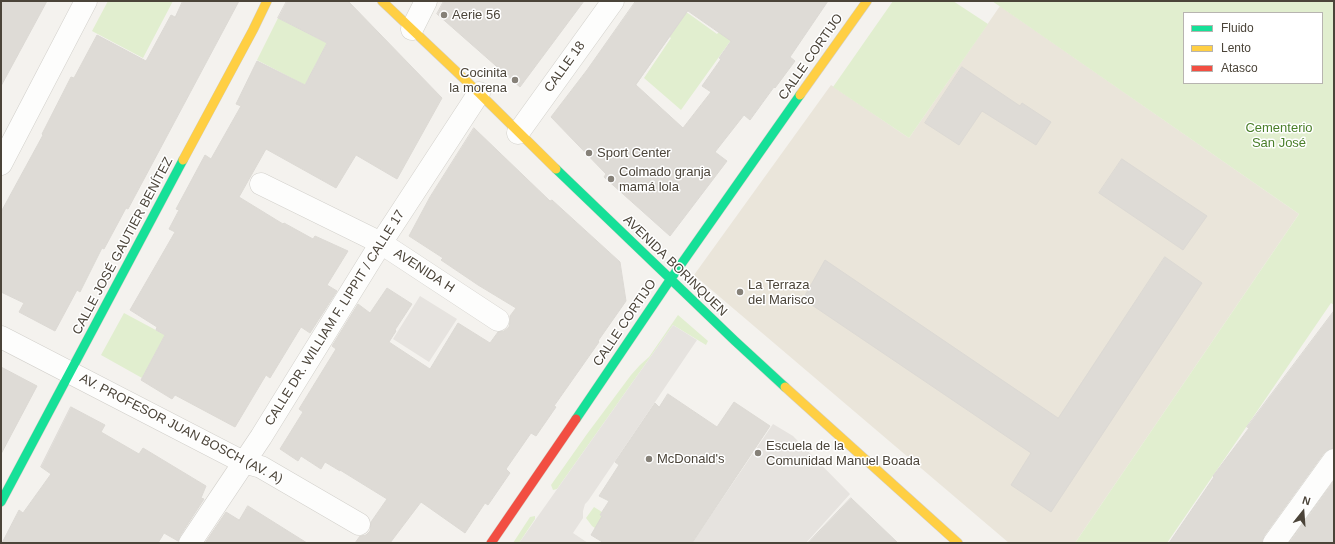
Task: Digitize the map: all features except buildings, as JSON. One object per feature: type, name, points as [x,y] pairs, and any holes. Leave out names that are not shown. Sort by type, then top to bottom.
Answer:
[{"type":"street","points":[[1,164],[86,1]]},
{"type":"street","name":"CALLE JOSÉ GAUTIER BENÍTEZ","points":[[1,502],[253,30],[267,1]]},
{"type":"street","name":"AVENIDA BORINQUEN","points":[[382,1],[479,93],[670,280],[735,341],[958,543]]},
{"type":"street","points":[[412,29],[426,1]]},
{"type":"street","name":"CALLE 18","points":[[518,132],[613,1]]},
{"type":"street","name":"CALLE CORTIJO","points":[[491,543],[670,280],[867,1]]},
{"type":"street","name":"CALLE DR. WILLIAM F. LIPPIT / CALLE 17","points":[[190,543],[261,437],[381,243],[479,93]]},
{"type":"street","name":"AVENIDA H","points":[[261,184],[381,243],[498,320]]},
{"type":"street","name":"AV. PROFESOR JUAN BOSCH (AV. A)","points":[[1,337],[244,462],[261,467],[359,524]]},
{"type":"street","points":[[1274,543],[1334,460]]},
{"type":"shaded area","points":[[1000,6],[1299,214],[1075,543],[1009,543],[694,275],[831,85],[909,138]]},
{"type":"shaded area","points":[[420,296],[457,319],[429,362],[393,339]]},
{"type":"shaded area","points":[[673,325],[697,340],[585,504],[583,518],[573,533],[588,543],[519,543]]},
{"type":"shaded area","points":[[773,424],[793,436],[850,494],[806,543],[692,543]]},
{"type":"green space","points":[[108,1],[173,1],[143,58],[92,31]]},
{"type":"green space","points":[[671,1],[717,34],[728,21],[739,29],[681,110],[644,78],[671,38],[631,8]]},
{"type":"green space","points":[[893,1],[953,1],[988,24],[909,138],[833,87]]},
{"type":"green space","name":"Cementerio San José","points":[[992,1],[1334,1],[1334,305],[1331,303],[1167,543],[1075,543],[1299,214]]},
{"type":"green space","points":[[278,18],[327,43],[305,85],[257,60]]},
{"type":"green space","points":[[124,313],[165,335],[142,378],[101,355]]},
{"type":"green space","points":[[678,315],[708,341],[706,345],[673,325],[557,489],[553,490],[551,485],[587,434],[631,375],[649,357]]},
{"type":"green space","points":[[594,507],[602,512],[600,515],[620,529],[602,533],[592,526],[586,518]]},
{"type":"green space","points":[[535,516],[535,519],[519,543],[513,543],[530,517]]},
{"type":"traffic: fast","points":[[576,419],[670,280],[800,95]]},
{"type":"traffic: fast","points":[[1,502],[183,160]]},
{"type":"traffic: fast","points":[[556,169],[785,387]]},
{"type":"traffic: slow","points":[[183,160],[267,1]]},
{"type":"traffic: slow","points":[[382,1],[556,169]]},
{"type":"traffic: slow","points":[[800,95],[867,1]]},
{"type":"traffic: slow","points":[[785,387],[958,543]]},
{"type":"traffic: jam","points":[[491,543],[576,419]]},
{"type":"place","name":"Aerie 56","points":[[444,15]]},
{"type":"place","name":"Cocinita la morena","points":[[515,80]]},
{"type":"place","name":"Sport Center","points":[[589,153]]},
{"type":"place","name":"Colmado granja mamá lola","points":[[611,179]]},
{"type":"place","name":"La Terraza del Marisco","points":[[740,292]]},
{"type":"place","name":"Escuela de la Comunidad Manuel Boada","points":[[758,453]]},
{"type":"place","name":"McDonald's","points":[[649,459]]}]
